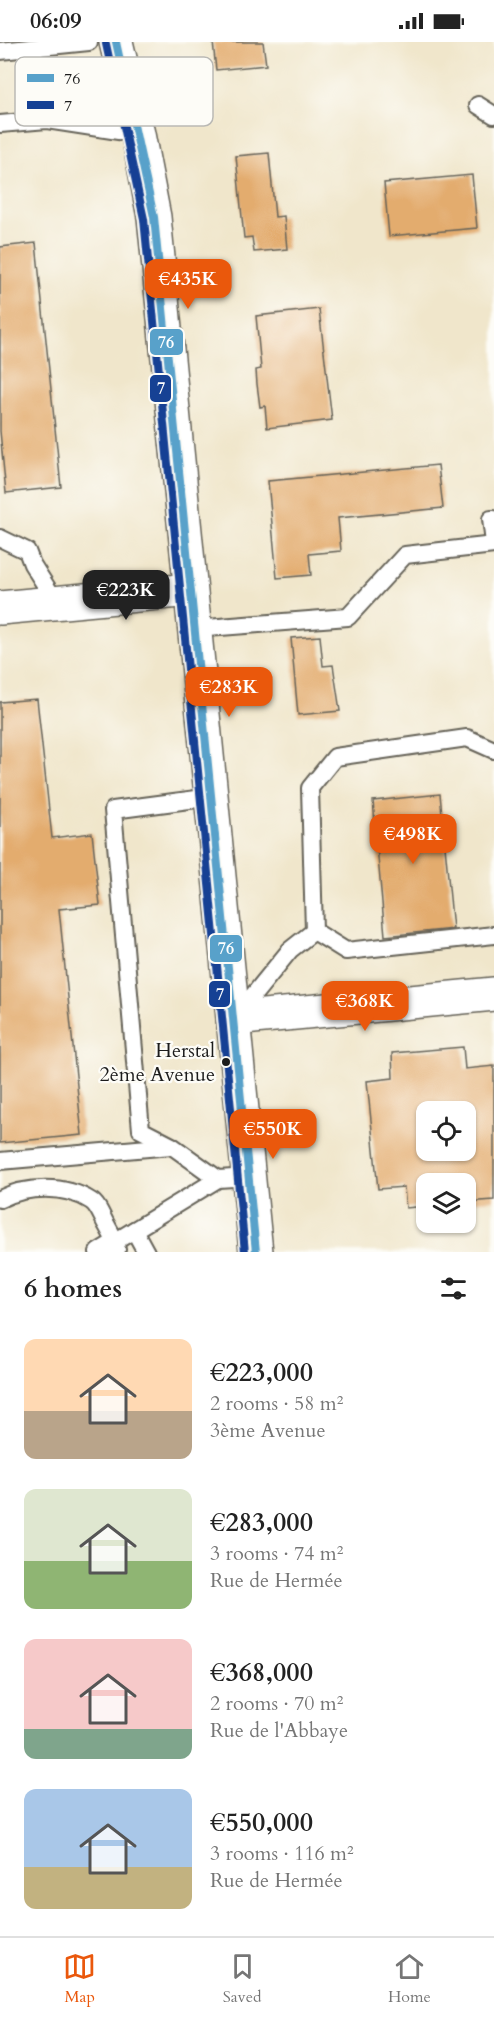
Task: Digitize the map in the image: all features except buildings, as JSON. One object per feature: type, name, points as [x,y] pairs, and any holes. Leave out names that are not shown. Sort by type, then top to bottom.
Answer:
[{"type":"street","points":[[116,42],[120,57]]},
{"type":"street","points":[[136,126],[154,217],[233,1019],[234,1178],[256,1252]]},
{"type":"street","points":[[0,608],[190,590]]},
{"type":"street","points":[[233,1019],[494,994]]},
{"type":"lane","points":[[0,51],[89,42]]},
{"type":"lane","points":[[477,105],[494,115]]},
{"type":"lane","points":[[0,124],[15,123]]},
{"type":"lane","points":[[86,126],[138,134]]},
{"type":"lane","points":[[194,630],[348,617],[405,555],[494,544],[491,519],[494,519]]},
{"type":"lane","points":[[0,538],[27,551],[32,564],[56,602]]},
{"type":"lane","points":[[314,931],[310,788],[335,756],[467,738],[494,750]]},
{"type":"lane","points":[[212,797],[112,810],[141,1130],[234,1178]]},
{"type":"lane","points":[[314,931],[346,951],[494,935]]},
{"type":"lane","points":[[233,1019],[290,950],[314,931]]},
{"type":"lane","points":[[0,1161],[172,1146]]},
{"type":"lane","points":[[98,1252],[117,1247],[134,1230],[234,1178]]},
{"type":"lane","points":[[0,1199],[12,1193],[45,1188],[72,1192],[93,1202],[117,1247]]},
{"type":"lane","points":[[134,1230],[146,1252]]},
{"type":"transit line","name":"76","points":[[116,42],[119,57]]},
{"type":"transit line","name":"7","points":[[106,44],[109,57]]},
{"type":"transit line","name":"7","points":[[124,126],[144,219],[245,1252]]},
{"type":"transit line","name":"76","points":[[134,126],[154,217],[256,1252]]},
{"type":"place","name":"Herstal 2ème Avenue","points":[[226,1062]]}]
